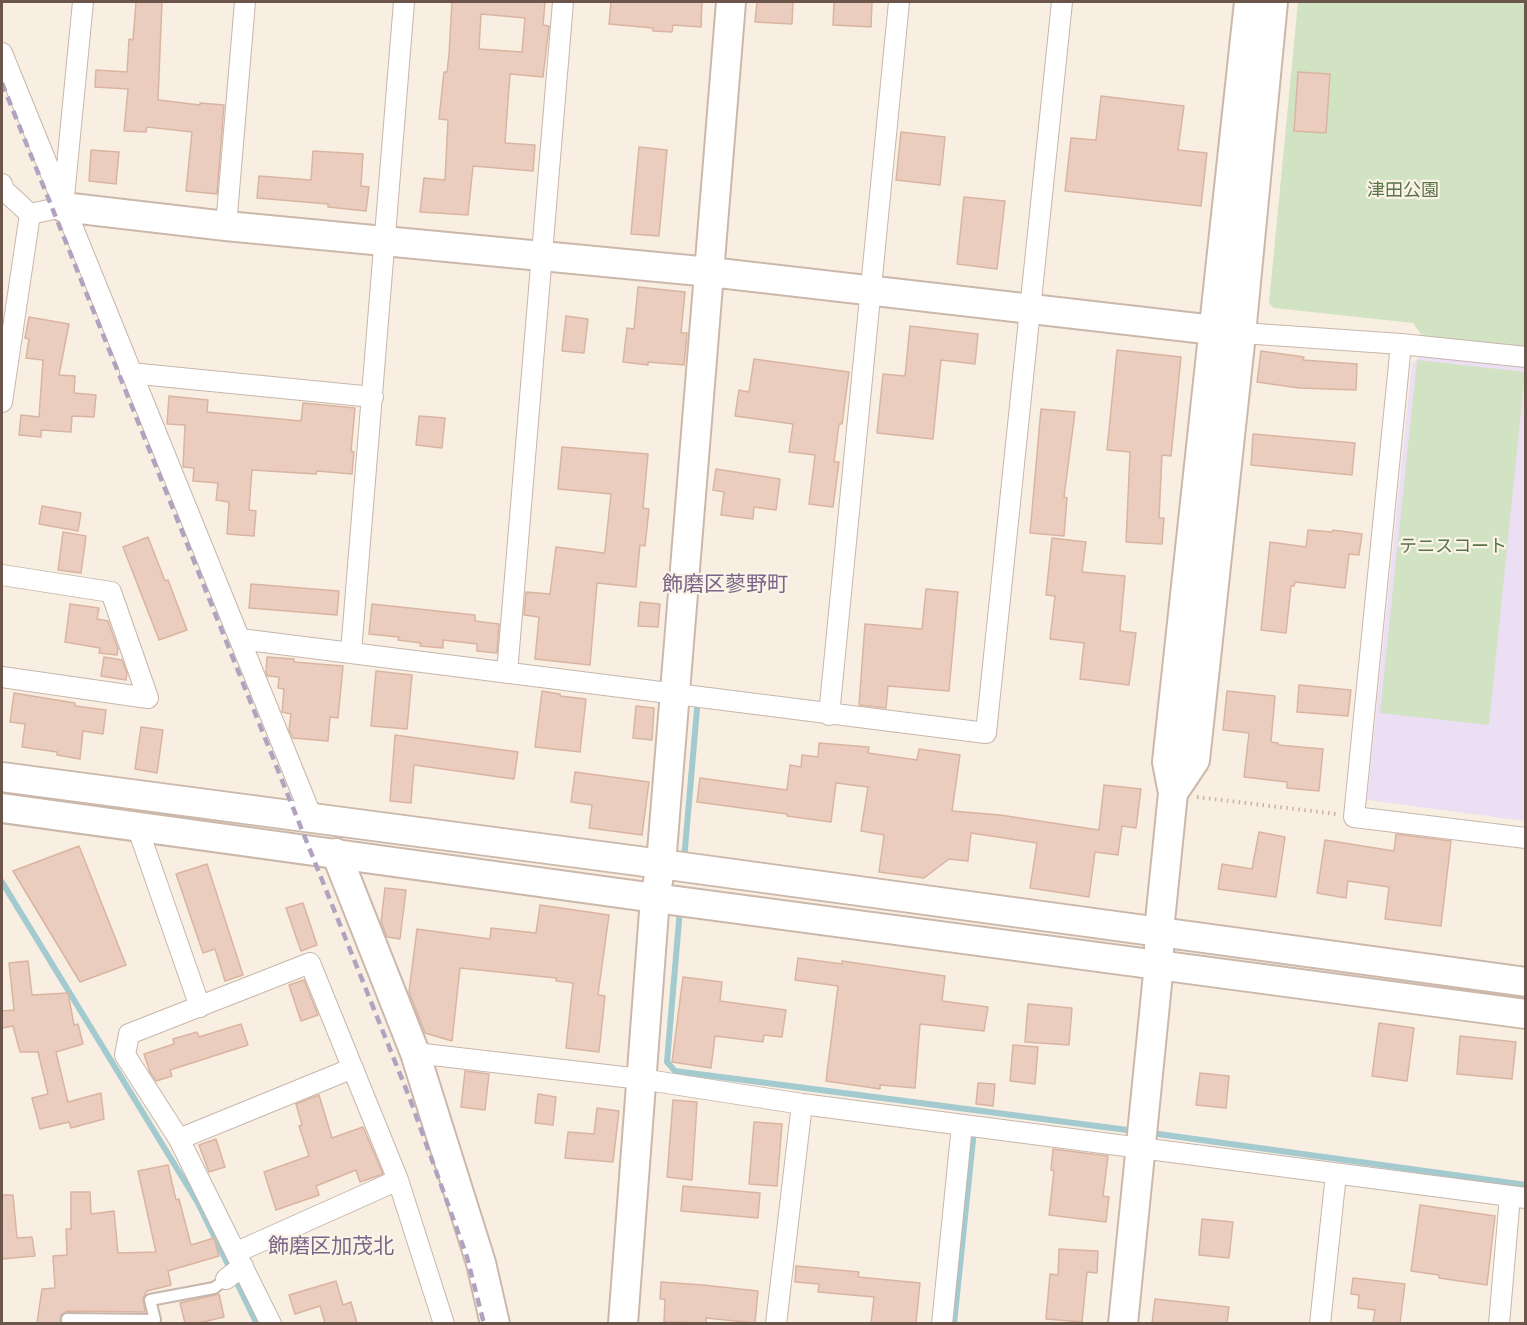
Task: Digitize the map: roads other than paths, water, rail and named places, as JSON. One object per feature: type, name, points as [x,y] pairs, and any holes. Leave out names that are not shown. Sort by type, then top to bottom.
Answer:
[{"type":"street","points":[[63,207],[83,2]]},
{"type":"street","points":[[226,226],[245,2]]},
{"type":"street","points":[[351,652],[404,2]]},
{"type":"street","points":[[507,673],[563,2]]},
{"type":"street","points":[[623,1323],[640,1079],[655,898],[661,864],[731,2]]},
{"type":"street","points":[[829,715],[899,2]]},
{"type":"street","points":[[240,639],[986,733],[1062,2]]},
{"type":"street","points":[[1227,332],[1249,2]]},
{"type":"street","points":[[1123,1323],[1159,964],[1159,931],[1173,793],[1167,762],[1273,2]]},
{"type":"street","points":[[2,53],[313,820]]},
{"type":"street","points":[[2,184],[4,190],[30,214]]},
{"type":"street","points":[[30,214],[63,207],[542,258],[710,272],[1227,332],[1401,344],[1526,357]]},
{"type":"street","points":[[2,402],[30,214]]},
{"type":"street","points":[[1401,344],[1354,817],[1526,838]]},
{"type":"street","points":[[130,373],[373,397]]},
{"type":"street","points":[[2,575],[111,592],[148,698],[2,677]]},
{"type":"street","points":[[2,777],[1526,982]]},
{"type":"street","points":[[2,807],[655,898],[1526,1014]]},
{"type":"street","points":[[137,826],[200,1007]]},
{"type":"street","points":[[336,853],[415,1053],[481,1263],[495,1323]]},
{"type":"street","points":[[271,1323],[179,1139],[125,1055],[129,1034],[310,963],[398,1180],[444,1323]]},
{"type":"street","points":[[415,1053],[640,1079],[802,1104],[1518,1197],[1499,1323]]},
{"type":"street","points":[[179,1139],[353,1068]]},
{"type":"street","points":[[776,1323],[802,1104]]},
{"type":"street","points":[[942,1323],[962,1125]]},
{"type":"street","points":[[1320,1323],[1335,1174]]},
{"type":"street","points":[[226,1279],[240,1259],[398,1180]]},
{"type":"lane","points":[[67,1323],[67,1319],[154,1320],[150,1300],[214,1288],[226,1279]]},
{"type":"waterway","points":[[684,860],[697,709]]},
{"type":"waterway","points":[[2,882],[198,1203],[257,1324]]},
{"type":"waterway","points":[[680,909],[667,1062],[675,1071],[1135,1131]]},
{"type":"waterway","points":[[954,1324],[974,1130]]},
{"type":"waterway","points":[[1151,1133],[1526,1185]]},
{"type":"railway","points":[[2,83],[410,1099],[467,1257],[484,1324]]},
{"type":"district","name":"飾磨区蓼野町","points":[[725,585]]},
{"type":"district","name":"飾磨区加茂北","points":[[331,1247]]},
{"type":"park label","name":"津田公園","points":[[1403,191]]},
{"type":"park label","name":"テニスコート","points":[[1453,547]]}]
